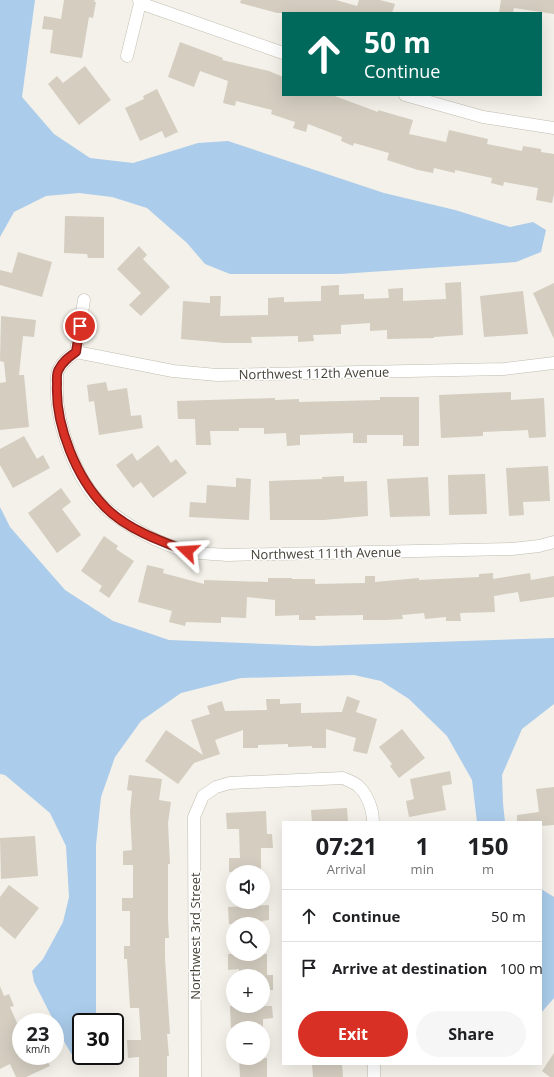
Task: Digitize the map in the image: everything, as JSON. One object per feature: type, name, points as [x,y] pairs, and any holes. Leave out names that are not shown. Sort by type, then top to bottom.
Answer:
[{"type":"street","points":[[127,56],[140,2],[282,53]]},
{"type":"street","points":[[409,96],[483,117],[554,128]]},
{"type":"street","points":[[76,352],[84,300]]},
{"type":"street","name":"Northwest 112th Avenue","points":[[76,352],[173,371],[217,375],[504,369],[554,363]]},
{"type":"street","name":"Northwest 111th Avenue","points":[[76,352],[65,359],[58,370],[56,395],[63,431],[73,458],[88,487],[107,509],[151,538],[187,551],[226,556],[512,548],[539,546],[554,542]]},
{"type":"street","name":"Northwest 3rd Street","points":[[196,1077],[194,817],[202,796],[216,787],[230,783],[342,778],[356,784],[365,794],[373,816],[373,821]]},
{"type":"street","points":[[374,1065],[374,1077]]},
{"type":"water","points":[[0,0],[35,0],[22,97],[54,134],[90,158],[133,163],[198,143],[228,141],[384,193],[455,210],[510,227],[533,222],[546,230],[541,252],[516,262],[340,274],[230,274],[205,264],[187,243],[147,208],[112,197],[79,193],[46,196],[14,212],[0,237]]},
{"type":"water","points":[[0,507],[10,527],[65,590],[113,621],[169,640],[315,646],[554,638],[554,704],[522,729],[502,775],[505,821],[477,821],[472,780],[447,736],[409,699],[381,681],[354,675],[241,678],[181,693],[141,721],[115,757],[101,797],[96,845],[96,1013],[72,1013],[72,1055],[64,1041],[64,1013],[50,1013],[34,982],[32,971],[43,959],[63,922],[69,897],[66,846],[50,813],[5,775],[0,774]]},
{"type":"water","points":[[542,890],[554,897],[554,998],[542,1012]]},
{"type":"building","points":[[64,0],[95,0],[94,2],[96,2],[93,18],[89,17],[82,58],[50,53],[53,30],[42,29],[44,16],[61,19]]},
{"type":"building","points":[[241,0],[336,0],[357,6],[359,0],[380,0],[395,4],[392,12],[277,13],[240,3]]},
{"type":"building","points":[[501,0],[554,0],[554,14],[514,8],[513,12],[499,12]]},
{"type":"building","points":[[180,42],[223,58],[222,60],[269,71],[282,77],[282,96],[335,96],[378,112],[378,110],[413,120],[409,134],[446,142],[449,130],[488,139],[487,144],[522,151],[523,146],[541,149],[541,152],[554,154],[554,194],[552,203],[536,200],[538,188],[504,182],[503,186],[491,183],[492,178],[455,170],[455,173],[434,168],[433,173],[418,170],[387,160],[389,153],[354,143],[353,146],[341,141],[342,137],[308,124],[306,132],[293,128],[295,122],[271,114],[272,110],[236,101],[235,106],[223,103],[228,81],[200,71],[194,87],[168,77]]},
{"type":"building","points":[[85,66],[111,100],[79,125],[48,84],[57,76],[63,83]]},
{"type":"building","points":[[157,89],[178,132],[165,138],[162,131],[140,141],[125,108],[144,99],[143,96]]},
{"type":"building","points":[[65,216],[104,217],[104,258],[88,258],[87,254],[64,253]]},
{"type":"building","points":[[139,246],[147,255],[143,259],[170,287],[141,316],[129,305],[141,293],[117,269]]},
{"type":"building","points":[[18,252],[52,262],[42,297],[0,285],[0,270],[12,273]]},
{"type":"building","points":[[461,282],[463,335],[434,338],[387,339],[387,330],[370,331],[370,323],[341,325],[341,334],[313,335],[314,341],[298,342],[298,336],[251,337],[252,343],[225,343],[181,339],[183,301],[210,303],[210,296],[221,296],[220,316],[268,315],[268,298],[284,297],[284,302],[321,301],[321,286],[339,285],[339,295],[364,294],[364,299],[389,298],[388,289],[403,288],[403,301],[446,299],[445,283]]},
{"type":"building","points":[[554,283],[554,339],[533,293]]},
{"type":"building","points":[[523,291],[528,334],[484,337],[480,296]]},
{"type":"building","points":[[1,316],[36,320],[34,337],[23,336],[19,375],[24,375],[29,427],[0,430],[0,383],[6,382],[4,362],[0,361]]},
{"type":"building","points":[[106,382],[108,391],[127,388],[131,416],[141,415],[143,428],[99,435],[94,401],[89,402],[87,385]]},
{"type":"building","points":[[511,392],[511,400],[544,398],[546,437],[529,438],[528,430],[483,432],[483,436],[441,438],[439,395]]},
{"type":"building","points":[[380,397],[419,397],[419,446],[403,446],[403,435],[367,435],[367,443],[353,443],[353,433],[300,435],[300,445],[287,446],[286,433],[264,434],[264,428],[239,428],[239,431],[210,431],[211,445],[196,445],[195,419],[178,419],[177,401],[275,398],[275,400],[299,399],[299,402],[380,400]]},
{"type":"building","points":[[24,436],[37,459],[43,455],[50,468],[13,488],[0,465],[0,449]]},
{"type":"building","points":[[158,445],[171,463],[176,459],[187,473],[153,498],[141,482],[133,488],[116,465],[132,453],[137,461]]},
{"type":"building","points":[[548,466],[550,501],[523,502],[524,515],[509,516],[506,468]]},
{"type":"building","points":[[485,474],[487,514],[449,515],[448,475]]},
{"type":"building","points":[[344,476],[344,482],[367,481],[368,516],[324,520],[270,520],[269,481],[322,479],[322,477]]},
{"type":"building","points":[[428,477],[430,516],[390,517],[387,479]]},
{"type":"building","points":[[236,478],[251,479],[249,520],[189,517],[190,502],[206,503],[207,485],[236,487]]},
{"type":"building","points":[[61,488],[71,502],[62,509],[81,535],[57,553],[28,513]]},
{"type":"building","points":[[104,536],[118,546],[116,549],[134,561],[109,598],[99,591],[102,586],[81,571]]},
{"type":"building","points":[[147,565],[164,569],[163,573],[204,584],[204,580],[268,582],[268,578],[315,579],[315,584],[365,583],[365,576],[375,576],[375,582],[419,578],[419,580],[479,577],[479,574],[493,573],[493,579],[530,573],[531,580],[554,576],[554,597],[520,602],[518,592],[494,596],[495,612],[460,613],[461,621],[446,621],[446,617],[425,619],[424,613],[402,615],[403,619],[363,620],[363,615],[315,616],[316,620],[299,620],[299,615],[275,616],[275,600],[247,597],[246,618],[221,617],[221,623],[186,622],[185,626],[169,622],[172,611],[138,602]]},
{"type":"building","points":[[347,696],[360,701],[356,712],[377,719],[367,754],[353,751],[356,738],[326,729],[326,748],[312,748],[312,746],[288,747],[288,744],[258,745],[258,748],[243,748],[243,730],[215,740],[220,754],[194,763],[178,784],[145,761],[166,730],[203,755],[191,720],[210,714],[207,706],[222,701],[225,711],[267,710],[266,699],[280,699],[280,704],[301,703],[301,713],[342,712]]},
{"type":"building","points":[[402,729],[425,758],[399,778],[390,766],[392,764],[379,747]]},
{"type":"building","points":[[450,771],[452,784],[442,786],[446,810],[409,817],[406,801],[414,799],[410,779]]},
{"type":"building","points":[[129,775],[162,779],[159,800],[171,802],[168,823],[170,864],[168,864],[169,938],[165,938],[170,1034],[167,1034],[169,1056],[167,1056],[167,1077],[139,1077],[139,1057],[128,1058],[127,1040],[141,1040],[139,1008],[130,1008],[127,959],[124,959],[124,946],[130,946],[130,911],[122,911],[122,898],[133,898],[133,865],[123,865],[123,851],[132,850],[130,812],[132,791],[127,790]]},
{"type":"building","points":[[554,787],[554,825],[542,826],[542,821],[517,821],[517,815],[539,812],[536,789]]},
{"type":"building","points":[[347,808],[348,821],[312,821],[311,810]]},
{"type":"building","points":[[266,811],[267,834],[272,834],[273,848],[261,848],[261,865],[229,865],[229,858],[240,858],[239,829],[227,829],[226,813]]},
{"type":"building","points":[[35,836],[38,876],[1,879],[0,838]]},
{"type":"building","points":[[9,885],[39,908],[15,939],[0,926],[0,897]]},
{"type":"building","points":[[228,909],[269,909],[269,917],[229,917]]},
{"type":"building","points":[[228,961],[267,961],[267,969],[228,969]]},
{"type":"building","points":[[270,975],[273,975],[273,990],[270,990]]},
{"type":"building","points":[[0,986],[4,996],[9,994],[14,1006],[10,1007],[13,1013],[12,1065],[50,1066],[26,1077],[16,1077],[10,1064],[0,1069]]},
{"type":"building","points":[[270,1006],[272,1006],[273,1018],[263,1019],[263,1021],[231,1021],[230,1013],[270,1013]]},
{"type":"building","points":[[554,1053],[554,1077],[550,1077],[542,1071]]},
{"type":"building","points":[[239,1065],[267,1065],[267,1077],[240,1077]]},
{"type":"building","points":[[312,1065],[342,1065],[343,1077],[313,1077]]},
{"type":"route","points":[[80,326],[76,352],[65,359],[58,370],[56,395],[63,431],[73,458],[88,487],[107,509],[129,525],[151,538],[187,551]]}]
